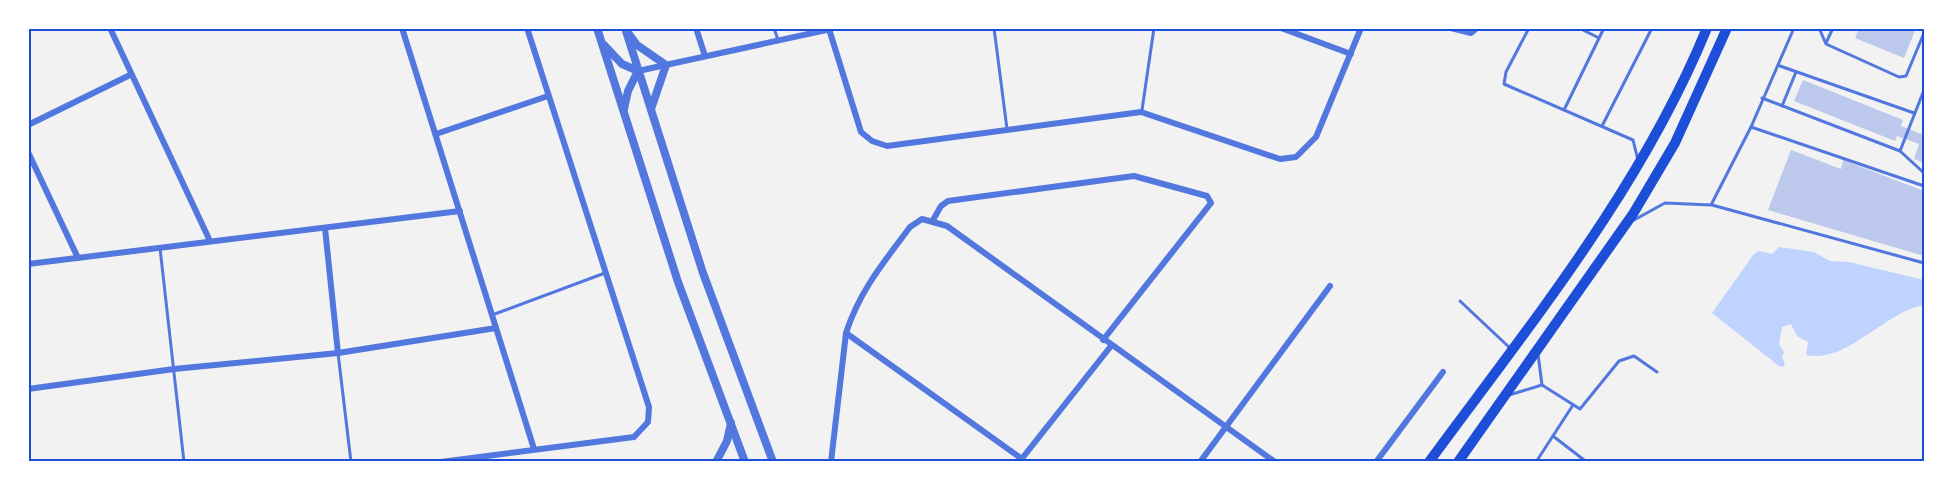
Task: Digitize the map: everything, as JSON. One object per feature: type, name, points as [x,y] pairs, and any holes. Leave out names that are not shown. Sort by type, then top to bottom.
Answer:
[{"type":"main road","points":[[1429,462],[1604,222],[1657,135],[1707,28]]},
{"type":"main road","points":[[1458,462],[1633,214],[1675,143],[1727,28]]},
{"type":"street","points":[[402,28],[534,449]]},
{"type":"street","points":[[441,462],[634,437],[648,422],[649,407],[527,28]]},
{"type":"street","points":[[597,28],[678,282],[746,462]]},
{"type":"street","points":[[625,28],[638,45],[666,65]]},
{"type":"street","points":[[625,28],[703,273],[772,462]]},
{"type":"street","points":[[696,28],[705,56]]},
{"type":"street","points":[[1281,28],[1351,54]]},
{"type":"street","points":[[600,40],[622,64],[638,71],[831,29],[861,132],[872,141],[887,146],[1141,112],[1280,159],[1296,157],[1316,137],[1361,28]]},
{"type":"street","points":[[1451,28],[1471,33],[1477,28]]},
{"type":"street","points":[[112,29],[130,75],[210,241]]},
{"type":"street","points":[[651,109],[666,65]]},
{"type":"street","points":[[624,113],[628,91],[638,71]]},
{"type":"street","points":[[28,124],[130,75]]},
{"type":"street","points":[[435,134],[548,96]]},
{"type":"street","points":[[28,152],[78,258]]},
{"type":"street","points":[[933,220],[941,206],[948,201],[1134,176],[1207,196],[1210,203],[1103,340]]},
{"type":"street","points":[[28,264],[460,211]]},
{"type":"street","points":[[831,462],[846,333],[858,298],[910,227],[922,219],[933,220],[947,226],[1275,462]]},
{"type":"street","points":[[325,228],[338,353]]},
{"type":"street","points":[[1200,462],[1330,286]]},
{"type":"street","points":[[28,389],[174,369],[338,353],[496,328]]},
{"type":"street","points":[[846,333],[1021,460],[1111,346]]},
{"type":"street","points":[[1376,462],[1443,372]]},
{"type":"street","points":[[716,462],[727,441],[731,423]]},
{"type":"lane","points":[[774,28],[778,40]]},
{"type":"lane","points":[[994,28],[1007,129]]},
{"type":"lane","points":[[1141,112],[1154,28]]},
{"type":"lane","points":[[1529,28],[1506,72],[1504,84],[1633,140],[1639,165]]},
{"type":"lane","points":[[1579,28],[1599,39]]},
{"type":"lane","points":[[1564,110],[1604,28]]},
{"type":"lane","points":[[1602,126],[1652,28]]},
{"type":"lane","points":[[1712,205],[1751,127],[1794,28]]},
{"type":"lane","points":[[1819,28],[1826,44],[1899,77],[1906,76],[1924,33]]},
{"type":"lane","points":[[1826,44],[1833,28]]},
{"type":"lane","points":[[1779,66],[1914,113]]},
{"type":"lane","points":[[1782,106],[1796,72]]},
{"type":"lane","points":[[1900,151],[1924,90]]},
{"type":"lane","points":[[1762,98],[1900,151],[1924,173]]},
{"type":"lane","points":[[1751,127],[1924,186]]},
{"type":"lane","points":[[1597,268],[1636,218],[1665,203],[1712,205],[1924,263]]},
{"type":"lane","points":[[160,247],[184,462]]},
{"type":"lane","points":[[492,315],[605,273]]},
{"type":"lane","points":[[1460,301],[1511,350]]},
{"type":"lane","points":[[1538,349],[1537,366],[1542,385],[1580,409],[1619,361],[1634,356],[1657,372]]},
{"type":"lane","points":[[338,353],[351,462]]},
{"type":"lane","points":[[1502,398],[1542,385]]},
{"type":"lane","points":[[1536,462],[1573,405]]},
{"type":"lane","points":[[1553,436],[1584,460]]},
{"type":"water","points":[[1779,247],[1814,252],[1830,261],[1849,262],[1924,280],[1924,305],[1894,317],[1851,345],[1821,356],[1806,355],[1808,342],[1797,336],[1791,324],[1782,327],[1779,344],[1784,352],[1782,357],[1785,363],[1783,367],[1779,366],[1712,313],[1754,254],[1759,251],[1772,254]]},
{"type":"building","points":[[1859,28],[1916,28],[1904,58],[1855,38]]},
{"type":"building","points":[[1803,80],[1903,120],[1901,126],[1924,135],[1924,163],[1914,159],[1919,144],[1897,136],[1895,141],[1794,101]]},
{"type":"building","points":[[1791,150],[1841,169],[1843,160],[1924,191],[1924,256],[1768,210]]}]
